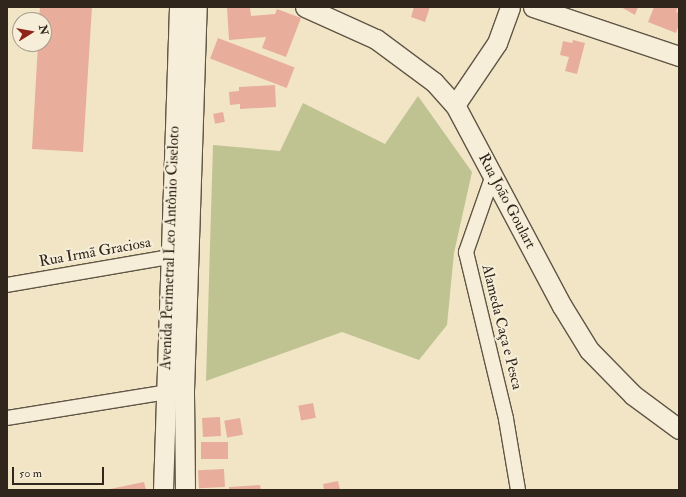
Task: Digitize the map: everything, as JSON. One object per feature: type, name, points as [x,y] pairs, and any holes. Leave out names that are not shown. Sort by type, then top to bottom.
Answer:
[{"type":"street","name":"Avenida Perimetral Leo Antônio Ciseloto","points":[[163,490],[164,392],[179,7]]},
{"type":"street","name":"Avenida Perimetral Leo Antônio Ciseloto","points":[[185,490],[184,390],[197,7]]},
{"type":"street","name":"Rua João Goulart","points":[[305,7],[376,39],[434,82],[455,105],[562,306],[589,350],[633,395],[679,429]]},
{"type":"street","points":[[455,105],[497,43],[510,7]]},
{"type":"street","points":[[533,7],[679,56]]},
{"type":"street","points":[[176,72],[195,73]]},
{"type":"street","name":"Alameda Caça e Pesca","points":[[493,175],[466,252],[506,418],[518,490]]},
{"type":"street","name":"Rua Irmã Graciosa","points":[[7,285],[189,254]]},
{"type":"street","points":[[7,418],[184,390]]},
{"type":"green space","points":[[418,96],[472,172],[454,253],[447,325],[419,360],[342,332],[206,381],[213,145],[280,151],[303,103],[385,144]]},
{"type":"building","points":[[40,7],[92,7],[83,152],[32,149],[38,52],[52,52],[52,12],[40,12]]},
{"type":"building","points":[[227,7],[250,7],[251,16],[275,14],[277,9],[301,18],[286,57],[262,48],[266,37],[229,40]]},
{"type":"building","points":[[414,7],[430,7],[425,22],[411,17]]},
{"type":"building","points":[[621,7],[638,7],[635,15]]},
{"type":"building","points":[[654,7],[678,7],[676,12],[679,13],[679,24],[676,33],[648,22]]},
{"type":"building","points":[[218,38],[295,67],[287,88],[210,59]]},
{"type":"building","points":[[573,40],[585,43],[577,74],[565,71],[569,57],[560,55],[563,41],[572,43]]},
{"type":"building","points":[[275,85],[276,107],[240,109],[240,104],[230,105],[229,92],[239,91],[239,87]]},
{"type":"building","points":[[223,112],[225,122],[215,124],[213,114]]},
{"type":"building","points":[[313,403],[316,418],[301,421],[298,406]]},
{"type":"building","points":[[220,417],[221,436],[203,437],[202,418]]},
{"type":"building","points":[[240,418],[243,435],[227,438],[224,421]]},
{"type":"building","points":[[201,442],[228,442],[228,459],[201,459]]},
{"type":"building","points":[[224,469],[225,487],[199,488],[198,470]]},
{"type":"building","points":[[338,481],[340,490],[324,490],[323,484]]},
{"type":"building","points":[[144,482],[146,490],[110,490],[110,489]]},
{"type":"building","points":[[260,485],[261,490],[229,490],[229,487]]}]
